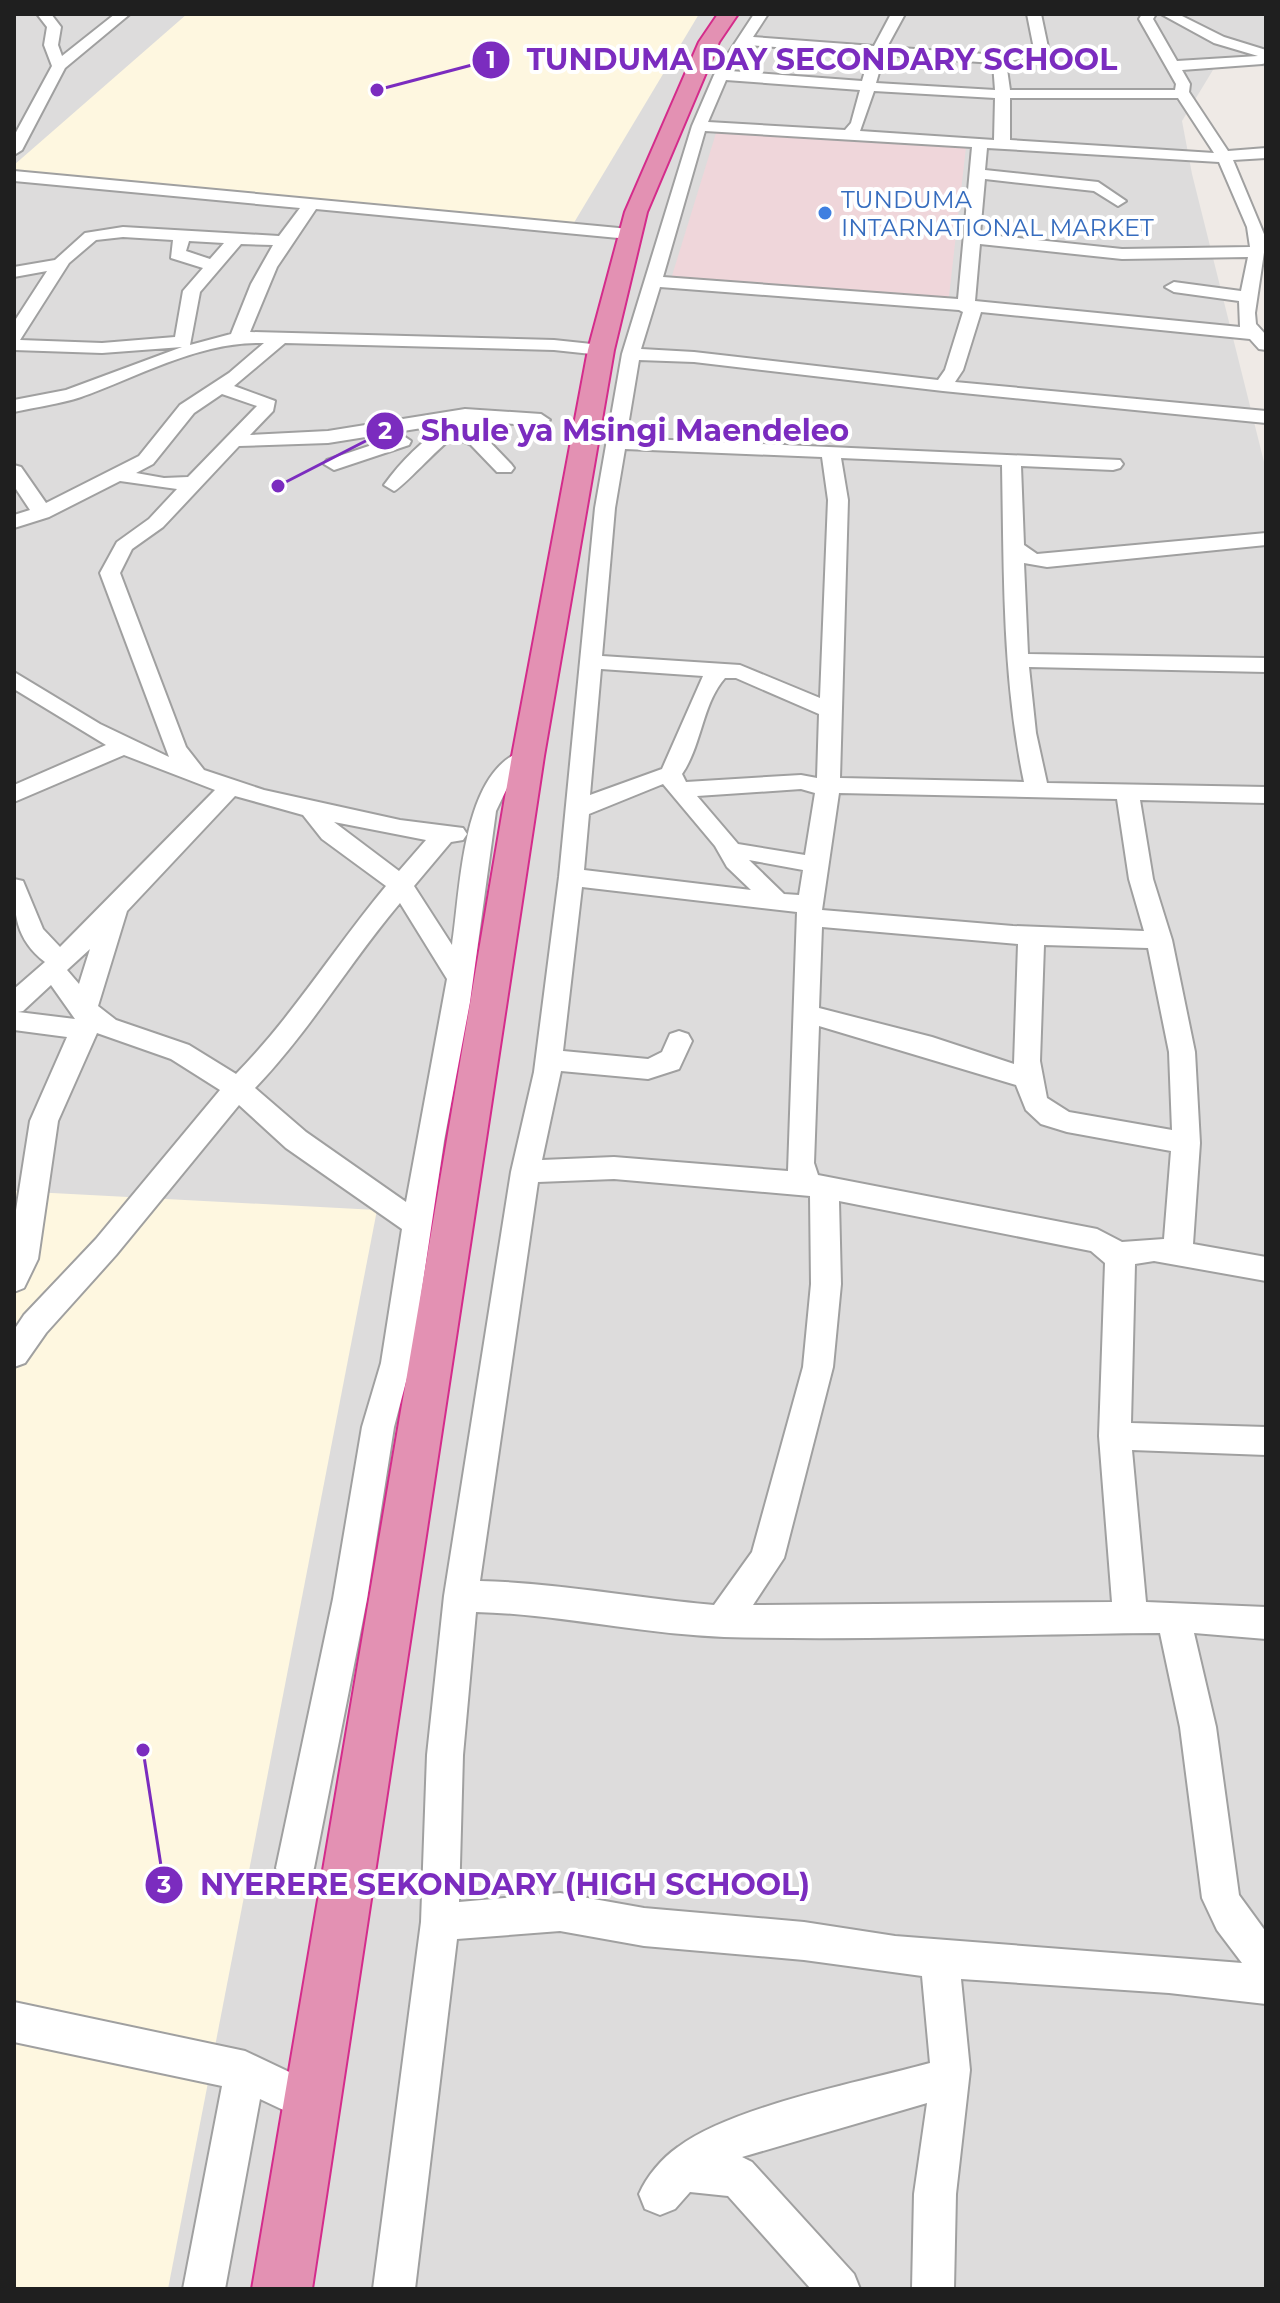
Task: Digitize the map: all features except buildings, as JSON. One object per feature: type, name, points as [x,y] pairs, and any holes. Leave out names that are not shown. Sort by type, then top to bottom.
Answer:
[{"type":"highway","points":[[282,2289],[528,756],[588,507],[603,460],[616,352],[646,220],[729,42]]},
{"type":"street","points":[[44,14],[54,27],[51,45],[59,66]]},
{"type":"street","points":[[14,150],[59,66],[123,14]]},
{"type":"street","points":[[616,352],[653,281],[646,220],[699,126],[729,42],[761,14]]},
{"type":"street","points":[[849,135],[858,124],[878,50],[898,14]]},
{"type":"street","points":[[729,42],[998,59],[1042,52],[1034,14]]},
{"type":"street","points":[[1149,14],[1146,19],[1174,52],[1183,84],[1181,93]]},
{"type":"street","points":[[1170,14],[1240,49],[1266,57]]},
{"type":"street","points":[[1174,52],[1207,15]]},
{"type":"street","points":[[729,42],[868,88],[1001,96],[1167,96],[1181,93]]},
{"type":"street","points":[[1174,52],[1266,57]]},
{"type":"street","points":[[998,59],[1003,70],[1002,142]]},
{"type":"street","points":[[1181,93],[1202,116],[1251,210],[1259,251],[1246,297],[1247,325],[1259,340]]},
{"type":"street","points":[[699,126],[1222,157],[1266,153]]},
{"type":"street","points":[[943,386],[954,370],[969,307],[975,173],[980,142]]},
{"type":"street","points":[[975,173],[1098,187],[1118,201]]},
{"type":"street","points":[[14,176],[312,204],[646,220]]},
{"type":"street","points":[[1235,184],[1264,188]]},
{"type":"street","points":[[14,336],[60,264],[91,236],[129,217],[156,190]]},
{"type":"street","points":[[14,406],[71,394],[166,357],[231,340],[282,241],[312,204]]},
{"type":"street","points":[[129,217],[182,236],[282,241]]},
{"type":"street","points":[[182,236],[177,254],[211,265]]},
{"type":"street","points":[[972,238],[1122,254],[1259,251]]},
{"type":"street","points":[[183,342],[192,291],[236,239]]},
{"type":"street","points":[[14,272],[60,264]]},
{"type":"street","points":[[653,281],[764,287],[1054,312],[1259,340]]},
{"type":"street","points":[[1174,287],[1246,297]]},
{"type":"street","points":[[14,522],[42,513],[146,460],[187,409],[283,336]]},
{"type":"street","points":[[14,345],[102,348],[283,336],[554,345],[694,357],[943,386],[1266,415]]},
{"type":"street","points":[[197,777],[175,749],[110,573],[124,546],[156,523],[262,412],[266,401],[217,387]]},
{"type":"street","points":[[234,441],[328,437],[414,421],[473,415],[541,420]]},
{"type":"street","points":[[394,485],[409,461],[448,430],[473,415]]},
{"type":"street","points":[[334,464],[393,443],[448,430],[478,441],[504,468]]},
{"type":"street","points":[[603,460],[831,453],[1113,464]]},
{"type":"street","points":[[722,1621],[767,1558],[818,1367],[826,1284],[815,1186],[800,1163],[811,912],[828,787],[838,500],[831,453]]},
{"type":"street","points":[[1011,460],[1017,660],[1025,733],[1037,790]]},
{"type":"street","points":[[14,471],[42,513]]},
{"type":"street","points":[[120,475],[164,484],[194,483]]},
{"type":"street","points":[[394,2289],[440,1922],[445,1755],[461,1596],[525,1172],[549,1060],[571,877],[593,662],[588,507]]},
{"type":"street","points":[[1012,546],[1031,559],[1047,561],[1266,539]]},
{"type":"street","points":[[1017,660],[1266,665]]},
{"type":"street","points":[[593,662],[740,672],[831,711]]},
{"type":"street","points":[[674,782],[688,745],[699,697],[721,669]]},
{"type":"street","points":[[14,679],[52,707],[124,746],[228,790],[312,810],[444,834],[480,834]]},
{"type":"street","points":[[14,794],[124,746]]},
{"type":"street","points":[[295,1868],[350,1599],[378,1427],[396,1363],[460,979],[484,811],[495,785],[508,768],[528,756]]},
{"type":"street","points":[[578,810],[636,784],[674,782],[801,782],[828,787],[1266,795]]},
{"type":"street","points":[[674,782],[731,852],[777,901]]},
{"type":"street","points":[[14,1004],[116,908],[228,790]]},
{"type":"street","points":[[1127,791],[1141,879],[1159,940],[1182,1052],[1186,1143],[1178,1252]]},
{"type":"street","points":[[312,810],[330,833],[400,886],[413,901],[460,979]]},
{"type":"street","points":[[17,1340],[266,1060],[349,947],[444,834]]},
{"type":"street","points":[[731,852],[754,852],[816,865]]},
{"type":"street","points":[[571,877],[777,901],[862,925],[1030,936],[1159,940]]},
{"type":"street","points":[[14,887],[19,918],[86,1018]]},
{"type":"street","points":[[14,1280],[23,1259],[44,1121],[86,1018],[116,908]]},
{"type":"street","points":[[1030,936],[1033,980],[1028,1022],[1033,1097],[1048,1116],[1186,1143]]},
{"type":"street","points":[[14,969],[53,969]]},
{"type":"street","points":[[808,1014],[932,1047],[995,1071],[1030,1077]]},
{"type":"street","points":[[14,1021],[86,1018],[180,1052],[238,1088],[296,1140],[417,1224]]},
{"type":"street","points":[[549,1060],[631,1068],[663,1067],[672,1061],[679,1041]]},
{"type":"street","points":[[525,1172],[614,1168],[815,1186],[1097,1241],[1117,1255],[1154,1249],[1266,1269]]},
{"type":"street","points":[[1117,1255],[1113,1347],[1115,1469],[1131,1617]]},
{"type":"street","points":[[1115,1436],[1266,1441]]},
{"type":"street","points":[[461,1596],[536,1598],[611,1611],[722,1621],[1174,1617],[1266,1623]]},
{"type":"street","points":[[1174,1617],[1198,1727],[1221,1898],[1230,1917],[1266,1963]]},
{"type":"street","points":[[440,1922],[560,1912],[644,1927],[940,1958],[1169,1974],[1266,1985]]},
{"type":"street","points":[[933,2289],[935,2194],[949,2077],[940,1958]]},
{"type":"street","points":[[14,2022],[245,2071],[311,2103]]},
{"type":"street","points":[[204,2289],[245,2071]]},
{"type":"street","points":[[839,2289],[738,2176],[671,2183],[692,2161],[741,2136],[949,2077]]},
{"type":"shaded area","points":[[14,14],[1266,14],[1266,67],[1219,60],[1182,121],[1192,174],[1266,470],[1266,2289],[14,2289]]},
{"type":"shaded area","points":[[187,14],[699,14],[572,226],[14,175],[14,165]]},
{"type":"shaded area","name":"TUNDUMA INTARNATIONAL MARKET","points":[[716,133],[966,147],[948,305],[671,279]]},
{"type":"shaded area","points":[[14,1191],[377,1210],[168,2289],[14,2289]]},
{"type":"place","name":"TUNDUMA DAY SECONDARY SCHOOL","points":[[377,90]]},
{"type":"place","name":"TUNDUMA INTARNATIONAL MARKET","points":[[825,213]]},
{"type":"place","name":"Shule ya Msingi Maendeleo","points":[[278,486]]},
{"type":"place","name":"NYERERE SEKONDARY (HIGH SCHOOL)","points":[[143,1750]]}]
